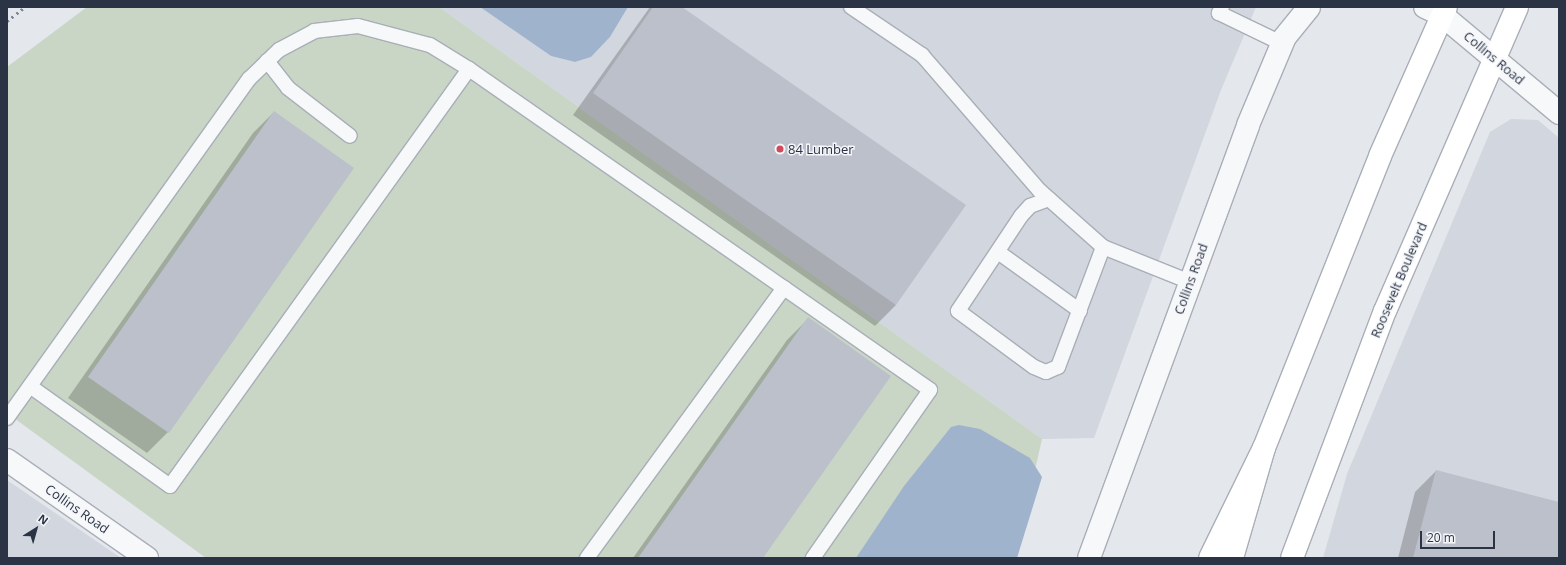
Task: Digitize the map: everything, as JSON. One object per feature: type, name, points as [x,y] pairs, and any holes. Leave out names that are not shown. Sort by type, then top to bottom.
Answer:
[{"type":"highway","name":"Roosevelt Boulevard","points":[[1292,558],[1385,311],[1517,7]]},
{"type":"highway","points":[[1210,558],[1264,448],[1438,10]]},
{"type":"highway","points":[[1232,558],[1264,448]]},
{"type":"street","name":"Collins Road","points":[[1089,558],[1190,282],[1282,44],[1309,7]]},
{"type":"street","name":"Collins Road","points":[[1438,10],[1559,113]]},
{"type":"street","name":"Collins Road","points":[[7,460],[147,558]]},
{"type":"lane","points":[[851,7],[922,55],[1049,199],[1103,247],[1190,282]]},
{"type":"lane","points":[[1222,7],[1219,13],[1282,44]]},
{"type":"lane","points":[[7,418],[249,79],[280,50],[314,31],[358,26],[430,45],[469,69],[930,390],[813,558]]},
{"type":"lane","points":[[267,61],[288,88],[350,136]]},
{"type":"lane","points":[[30,386],[170,486],[469,69]]},
{"type":"lane","points":[[1049,199],[1030,206],[958,311],[1034,367],[1046,372],[1058,367],[1103,247]]},
{"type":"lane","points":[[998,252],[1080,311]]},
{"type":"lane","points":[[588,558],[784,288]]},
{"type":"shaded area","points":[[439,7],[480,7],[551,56],[575,62],[591,57],[610,37],[628,7],[1256,7],[1221,90],[1094,438],[1042,439]]},
{"type":"shaded area","points":[[1511,119],[1538,120],[1559,138],[1559,558],[1323,558],[1347,474],[1490,132]]},
{"type":"shaded area","points":[[7,480],[121,558],[7,558]]},
{"type":"green space","points":[[87,7],[439,7],[1042,439],[1015,558],[206,558],[7,413],[7,67]]},
{"type":"water","points":[[480,7],[628,7],[610,37],[591,57],[575,62],[551,56]]},
{"type":"water","points":[[959,425],[980,429],[1030,458],[1042,477],[1017,558],[856,558],[904,486],[951,427]]},
{"type":"building","name":"84 Lumber","points":[[653,7],[682,7],[966,205],[896,305],[593,93]]},
{"type":"building","points":[[274,111],[354,168],[169,433],[88,377]]},
{"type":"building","points":[[808,317],[891,376],[763,558],[638,558]]},
{"type":"building","points":[[1436,470],[1559,502],[1559,558],[1413,558]]},
{"type":"railway","points":[[7,21],[25,7]]},
{"type":"place","name":"84 Lumber","points":[[780,149]]}]
